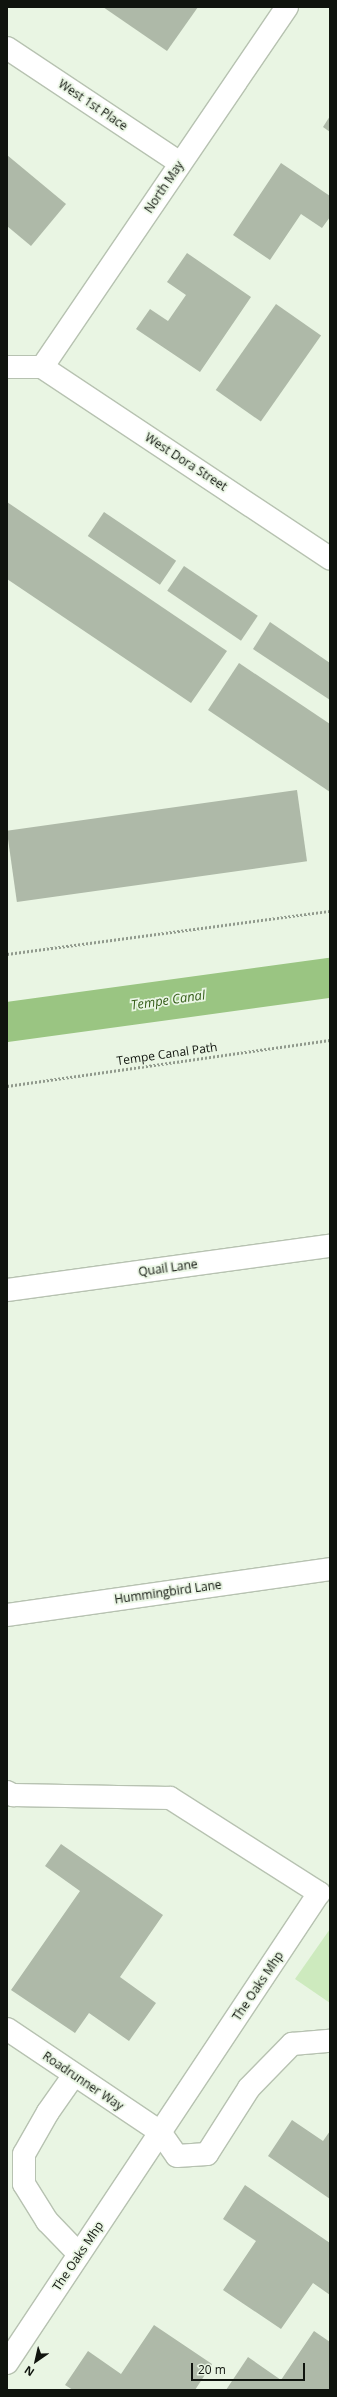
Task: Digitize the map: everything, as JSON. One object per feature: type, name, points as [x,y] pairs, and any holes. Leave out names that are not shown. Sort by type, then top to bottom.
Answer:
[{"type":"street","name":"North May","points":[[42,367],[287,7]]},
{"type":"street","name":"West 1st Place","points":[[7,48],[180,163]]},
{"type":"street","points":[[7,367],[42,367]]},
{"type":"street","name":"West Dora Street","points":[[42,367],[330,558]]},
{"type":"street","name":"Quail Lane","points":[[7,1290],[330,1246]]},
{"type":"street","name":"Hummingbird Lane","points":[[7,1615],[330,1569]]},
{"type":"street","name":"The Oaks Mhp","points":[[7,1792],[13,1795],[170,1798],[319,1893],[7,2363]]},
{"type":"street","name":"Roadrunner Way","points":[[7,2029],[160,2132]]},
{"type":"street","points":[[160,2132],[177,2156],[207,2154],[249,2088],[292,2044],[330,2041]]},
{"type":"street","points":[[74,2075],[48,2112],[24,2154],[24,2184],[47,2221],[79,2254]]},
{"type":"path","points":[[7,954],[330,911]]},
{"type":"path","name":"Tempe Canal Path","points":[[7,1086],[330,1040]]},
{"type":"green space","points":[[330,1929],[330,2003],[295,1979]]},
{"type":"building","points":[[103,7],[198,7],[167,51]]},
{"type":"building","points":[[330,116],[330,132],[323,127]]},
{"type":"building","points":[[7,155],[66,204],[31,246],[7,226]]},
{"type":"building","points":[[281,163],[330,196],[330,217],[322,228],[301,214],[270,260],[233,235]]},
{"type":"building","points":[[187,253],[251,297],[200,372],[136,329],[150,309],[168,321],[186,295],[167,282]]},
{"type":"building","points":[[276,304],[321,336],[261,422],[216,390]]},
{"type":"building","points":[[7,502],[227,651],[191,703],[7,579]]},
{"type":"building","points":[[104,512],[176,561],[160,585],[88,536]]},
{"type":"building","points":[[184,566],[258,616],[241,641],[167,591]]},
{"type":"building","points":[[270,622],[330,663],[330,700],[253,649]]},
{"type":"building","points":[[239,663],[330,724],[330,792],[208,710]]},
{"type":"building","points":[[297,790],[307,861],[17,902],[7,831]]},
{"type":"building","points":[[61,1844],[163,1915],[120,1977],[156,2003],[129,2041],[89,2013],[75,2033],[11,1990],[80,1891],[45,1866]]},
{"type":"building","points":[[292,2120],[323,2141],[330,2131],[330,2199],[268,2156]]},
{"type":"building","points":[[245,2185],[330,2243],[330,2295],[313,2283],[281,2329],[223,2290],[256,2241],[223,2219]]},
{"type":"building","points":[[154,2325],[212,2364],[195,2390],[73,2390],[65,2385],[88,2351],[121,2374]]},
{"type":"building","points":[[314,2331],[330,2342],[330,2390],[226,2390],[248,2357],[281,2380]]},
{"type":"waterway","name":"Tempe Canal","points":[[7,1022],[330,978]]}]
